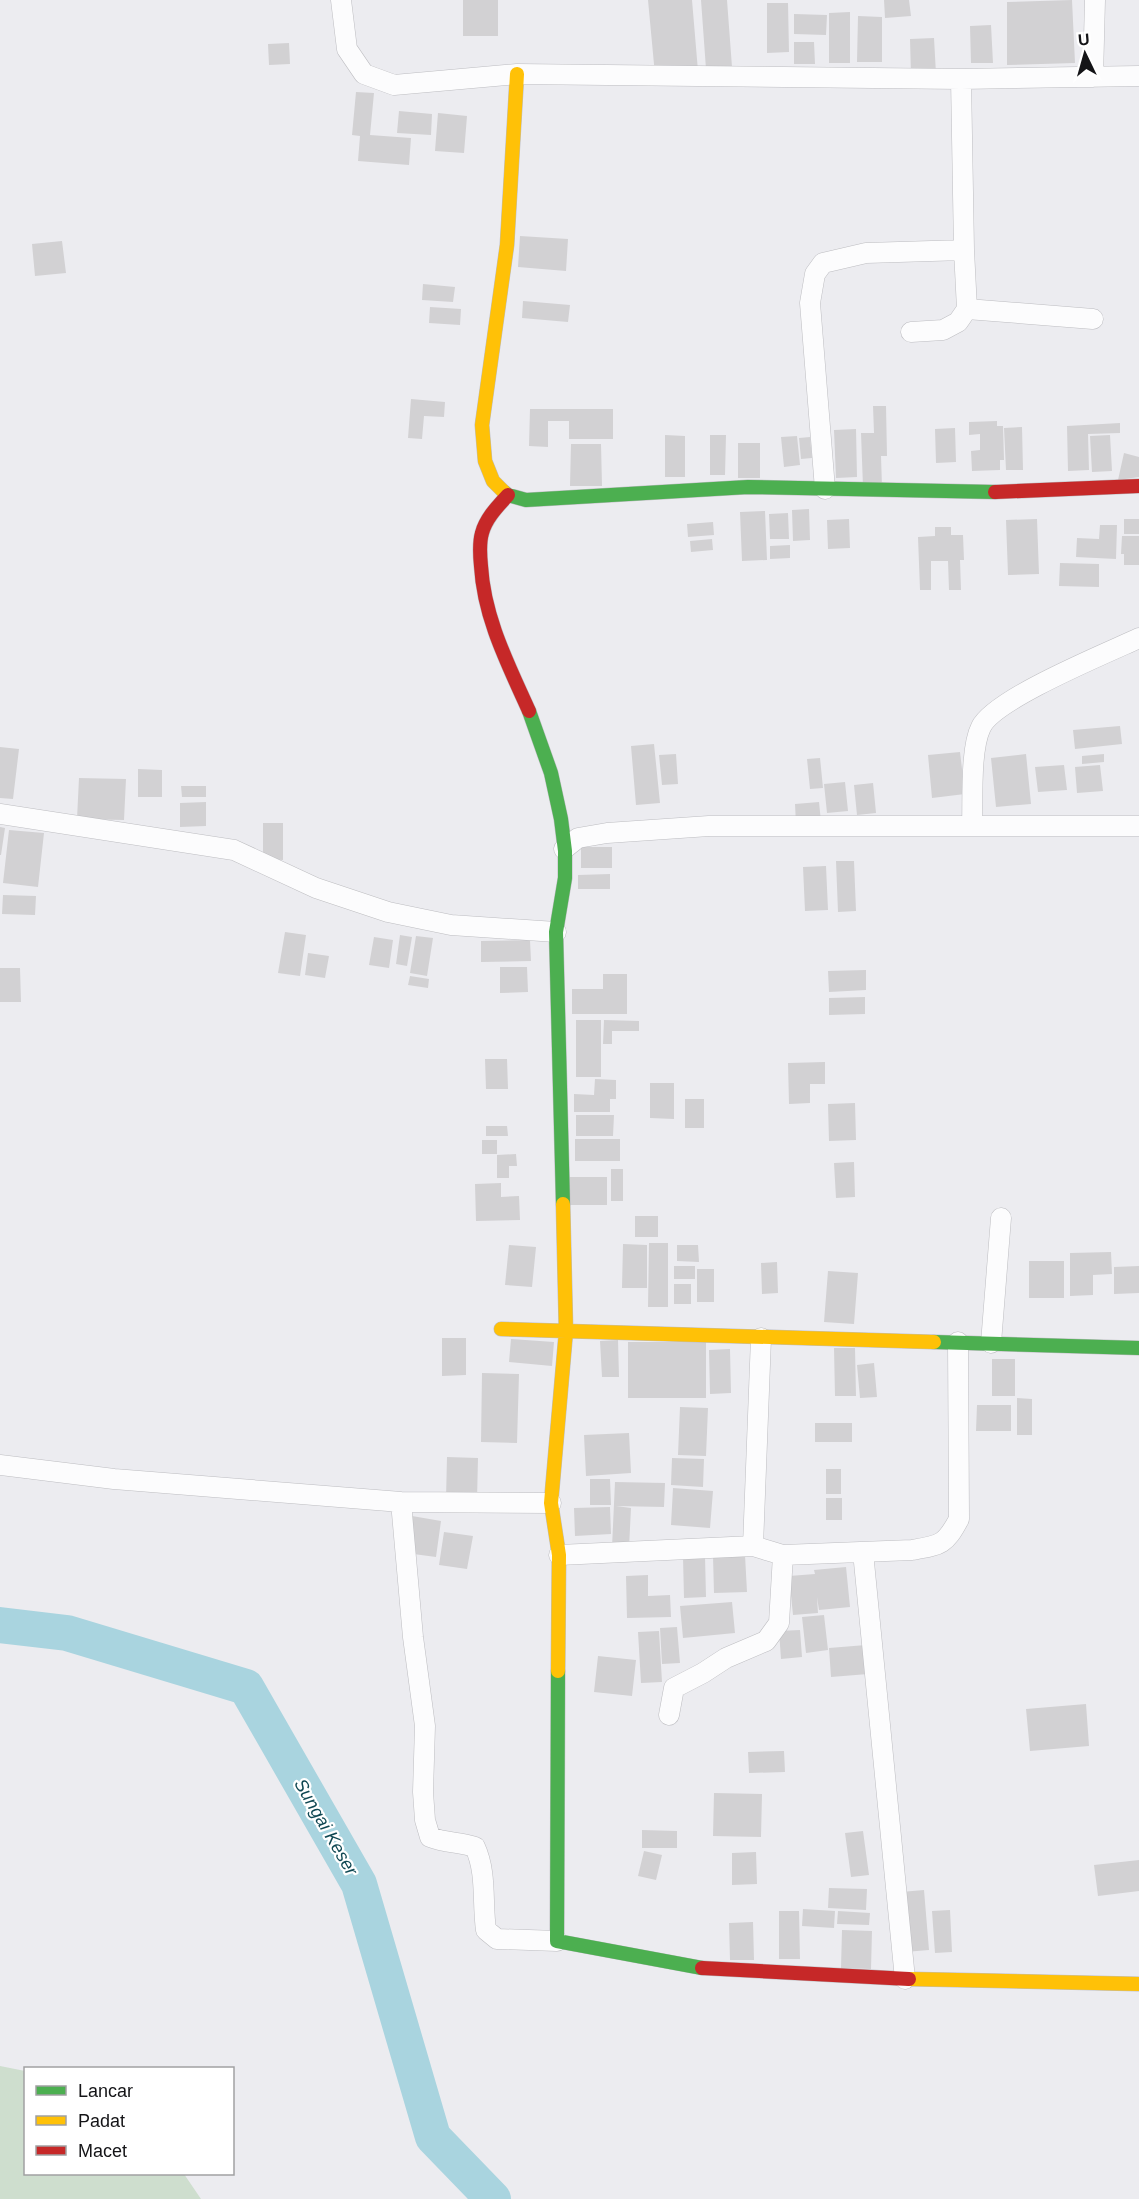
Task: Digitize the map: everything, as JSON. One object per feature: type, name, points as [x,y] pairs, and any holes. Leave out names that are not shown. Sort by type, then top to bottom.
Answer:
[{"type":"street","points":[[341,0],[347,50],[363,74],[394,85],[517,75],[961,79],[1139,76]]},
{"type":"street","points":[[1093,77],[1095,0]]},
{"type":"street","points":[[517,75],[507,245],[482,425],[485,461],[493,481],[508,495],[525,500],[748,487],[993,492],[1139,486]]},
{"type":"street","points":[[911,332],[943,330],[958,322],[967,309],[961,79]]},
{"type":"street","points":[[825,489],[810,303],[815,274],[823,263],[866,253],[964,250]]},
{"type":"street","points":[[967,309],[1093,319]]},
{"type":"street","points":[[508,495],[492,513],[481,535],[480,573],[483,599],[496,635],[529,708],[548,760],[564,849],[565,875],[556,932],[566,1331],[551,1503],[559,1555],[557,1941]]},
{"type":"street","points":[[972,826],[976,741],[981,726],[989,714],[1024,693],[1139,638]]},
{"type":"street","points":[[0,814],[234,850],[316,888],[388,912],[451,925],[556,932]]},
{"type":"street","points":[[564,849],[578,838],[709,826],[1139,826]]},
{"type":"street","points":[[991,1343],[1001,1218]]},
{"type":"street","points":[[501,1329],[1139,1348]]},
{"type":"street","points":[[753,1546],[760,1338]]},
{"type":"street","points":[[559,1555],[753,1546],[783,1555],[912,1550],[933,1546],[948,1539],[959,1519],[958,1342]]},
{"type":"street","points":[[0,1465],[114,1479],[401,1502],[551,1503]]},
{"type":"street","points":[[401,1502],[413,1638],[425,1726],[423,1792],[425,1820],[430,1837],[444,1842],[462,1843],[475,1847],[482,1861],[486,1930],[497,1939],[557,1941],[699,1968],[904,1979],[1139,1984]]},
{"type":"street","points":[[863,1552],[904,1979]]},
{"type":"street","points":[[669,1715],[674,1688],[726,1658],[766,1641],[780,1623],[783,1555]]},
{"type":"green space","points":[[0,2066],[24,2071],[24,2175],[185,2175],[201,2199],[0,2199]]},
{"type":"building","points":[[463,0],[498,0],[498,36],[463,36]]},
{"type":"building","points":[[648,0],[692,0],[698,71],[655,75]]},
{"type":"building","points":[[701,0],[727,0],[732,67],[706,69]]},
{"type":"building","points":[[884,0],[909,0],[911,16],[885,18]]},
{"type":"building","points":[[1072,0],[1075,63],[1007,65],[1007,2]]},
{"type":"building","points":[[767,3],[788,3],[789,52],[767,53]]},
{"type":"building","points":[[850,12],[850,63],[829,63],[829,13]]},
{"type":"building","points":[[794,14],[827,15],[826,35],[794,34]]},
{"type":"building","points":[[858,16],[882,17],[882,62],[857,62]]},
{"type":"building","points":[[991,25],[993,63],[971,63],[970,26]]},
{"type":"building","points":[[934,38],[936,74],[911,75],[910,39]]},
{"type":"building","points":[[794,42],[814,42],[815,64],[794,64]]},
{"type":"building","points":[[289,43],[290,64],[269,65],[268,44]]},
{"type":"building","points":[[356,92],[374,93],[370,135],[411,138],[409,165],[358,161],[360,136],[352,135]]},
{"type":"building","points":[[399,111],[432,114],[431,135],[397,133]]},
{"type":"building","points":[[438,113],[467,116],[464,153],[435,151]]},
{"type":"building","points":[[520,236],[568,239],[566,271],[518,267]]},
{"type":"building","points":[[62,241],[66,273],[35,276],[32,244]]},
{"type":"building","points":[[423,284],[455,287],[453,302],[422,300]]},
{"type":"building","points":[[523,301],[570,305],[568,322],[522,318]]},
{"type":"building","points":[[430,307],[461,309],[460,325],[429,323]]},
{"type":"building","points":[[411,399],[445,402],[444,417],[424,416],[422,439],[408,438]]},
{"type":"building","points":[[873,406],[886,406],[887,456],[881,456],[882,487],[863,487],[861,433],[874,433]]},
{"type":"building","points":[[530,409],[613,409],[613,439],[569,439],[569,421],[548,421],[548,447],[529,446]]},
{"type":"building","points":[[997,421],[997,426],[1003,426],[1004,460],[1000,460],[1000,470],[972,471],[971,451],[980,450],[980,434],[969,435],[969,422]]},
{"type":"building","points":[[1120,423],[1120,433],[1088,434],[1089,470],[1068,471],[1067,426]]},
{"type":"building","points":[[1022,427],[1023,470],[1006,470],[1004,428]]},
{"type":"building","points":[[955,428],[956,462],[936,463],[935,429]]},
{"type":"building","points":[[856,429],[857,477],[836,478],[834,430]]},
{"type":"building","points":[[665,435],[685,436],[685,477],[665,477]]},
{"type":"building","points":[[710,435],[726,435],[725,475],[710,475]]},
{"type":"building","points":[[1110,435],[1112,471],[1092,472],[1090,436]]},
{"type":"building","points":[[797,436],[800,465],[784,467],[781,437]]},
{"type":"building","points":[[810,437],[812,458],[801,459],[799,438]]},
{"type":"building","points":[[738,443],[760,443],[760,478],[738,478]]},
{"type":"building","points":[[571,444],[601,444],[602,486],[570,486]]},
{"type":"building","points":[[1124,453],[1139,457],[1139,477],[1118,480]]},
{"type":"building","points":[[809,509],[810,540],[793,541],[792,510]]},
{"type":"building","points":[[765,511],[767,560],[742,561],[740,512]]},
{"type":"building","points":[[788,513],[789,539],[770,539],[769,514]]},
{"type":"building","points":[[849,519],[850,548],[828,549],[827,520]]},
{"type":"building","points":[[1037,519],[1039,574],[1008,575],[1006,520]]},
{"type":"building","points":[[1124,519],[1139,519],[1139,534],[1124,534]]},
{"type":"building","points":[[713,522],[714,535],[688,537],[687,524]]},
{"type":"building","points":[[1100,525],[1117,525],[1116,559],[1076,557],[1077,538],[1099,539]]},
{"type":"building","points":[[935,527],[951,527],[951,535],[963,535],[964,560],[960,560],[961,590],[949,590],[948,561],[931,561],[931,590],[920,590],[918,537],[935,536]]},
{"type":"building","points":[[1122,536],[1139,536],[1139,565],[1124,565],[1124,554],[1121,554]]},
{"type":"building","points":[[712,539],[713,550],[691,552],[690,541]]},
{"type":"building","points":[[790,545],[790,558],[770,559],[770,546]]},
{"type":"building","points":[[1060,563],[1099,564],[1099,587],[1059,586]]},
{"type":"building","points":[[1120,726],[1122,744],[1075,749],[1073,730]]},
{"type":"building","points":[[654,744],[660,803],[636,805],[631,746]]},
{"type":"building","points":[[0,747],[19,749],[13,799],[0,798]]},
{"type":"building","points":[[960,752],[965,794],[932,798],[928,755]]},
{"type":"building","points":[[676,754],[678,784],[662,785],[659,755]]},
{"type":"building","points":[[1026,754],[1031,804],[996,807],[991,758]]},
{"type":"building","points":[[1104,754],[1104,762],[1082,764],[1082,756]]},
{"type":"building","points":[[820,758],[823,788],[810,789],[807,759]]},
{"type":"building","points":[[1064,765],[1067,790],[1038,792],[1035,767]]},
{"type":"building","points":[[1100,765],[1103,791],[1077,793],[1075,767]]},
{"type":"building","points":[[138,769],[162,770],[162,797],[138,797]]},
{"type":"building","points":[[79,778],[126,779],[124,820],[77,819]]},
{"type":"building","points":[[845,782],[848,811],[827,813],[824,784]]},
{"type":"building","points":[[873,783],[876,813],[857,815],[854,785]]},
{"type":"building","points":[[181,786],[206,786],[206,797],[182,797]]},
{"type":"building","points":[[206,802],[206,826],[180,827],[180,803]]},
{"type":"building","points":[[819,802],[821,822],[796,824],[795,804]]},
{"type":"building","points":[[263,823],[283,823],[283,860],[263,859]]},
{"type":"building","points":[[0,827],[5,828],[1,855],[0,855]]},
{"type":"building","points":[[9,830],[44,833],[38,887],[3,883]]},
{"type":"building","points":[[581,847],[612,847],[612,868],[581,868]]},
{"type":"building","points":[[836,861],[854,861],[856,911],[838,912]]},
{"type":"building","points":[[826,866],[828,910],[805,911],[803,867]]},
{"type":"building","points":[[610,874],[610,889],[578,889],[578,875]]},
{"type":"building","points":[[3,895],[36,896],[35,915],[2,914]]},
{"type":"building","points":[[285,932],[306,935],[300,976],[278,973]]},
{"type":"building","points":[[400,935],[412,937],[407,966],[396,964]]},
{"type":"building","points":[[416,936],[433,938],[427,976],[410,973]]},
{"type":"building","points":[[374,937],[393,940],[389,968],[369,965]]},
{"type":"building","points":[[530,940],[531,961],[481,962],[481,941]]},
{"type":"building","points":[[308,953],[329,956],[325,978],[305,975]]},
{"type":"building","points":[[500,967],[527,967],[528,992],[500,993]]},
{"type":"building","points":[[0,968],[20,968],[21,1002],[0,1002]]},
{"type":"building","points":[[866,970],[866,990],[829,992],[828,971]]},
{"type":"building","points":[[603,974],[627,974],[627,1014],[572,1014],[572,989],[603,989]]},
{"type":"building","points":[[410,976],[429,979],[428,988],[408,985]]},
{"type":"building","points":[[865,997],[865,1014],[829,1015],[829,998]]},
{"type":"building","points":[[576,1020],[601,1020],[601,1077],[576,1077]]},
{"type":"building","points":[[604,1020],[639,1021],[639,1031],[612,1031],[612,1044],[603,1044]]},
{"type":"building","points":[[485,1059],[507,1059],[508,1089],[486,1089]]},
{"type":"building","points":[[825,1062],[825,1084],[810,1084],[810,1103],[789,1104],[788,1063]]},
{"type":"building","points":[[595,1079],[616,1080],[616,1099],[610,1099],[610,1112],[574,1112],[574,1094],[594,1095]]},
{"type":"building","points":[[650,1083],[674,1083],[674,1119],[650,1118]]},
{"type":"building","points":[[685,1099],[704,1099],[704,1128],[685,1128]]},
{"type":"building","points":[[855,1103],[856,1140],[829,1141],[828,1104]]},
{"type":"building","points":[[576,1115],[614,1115],[613,1136],[576,1136]]},
{"type":"building","points":[[486,1126],[507,1126],[508,1136],[486,1136]]},
{"type":"building","points":[[575,1139],[620,1139],[620,1161],[575,1161]]},
{"type":"building","points":[[482,1140],[497,1140],[497,1154],[482,1154]]},
{"type":"building","points":[[516,1154],[517,1166],[509,1166],[509,1178],[497,1178],[497,1155]]},
{"type":"building","points":[[854,1162],[855,1197],[836,1198],[834,1163]]},
{"type":"building","points":[[611,1169],[623,1169],[623,1201],[611,1201]]},
{"type":"building","points":[[564,1177],[607,1177],[607,1205],[564,1205]]},
{"type":"building","points":[[501,1183],[501,1197],[519,1196],[520,1220],[476,1221],[475,1184]]},
{"type":"building","points":[[635,1216],[658,1216],[658,1237],[635,1237]]},
{"type":"building","points":[[649,1243],[668,1243],[668,1307],[648,1307]]},
{"type":"building","points":[[623,1244],[647,1245],[647,1288],[622,1288]]},
{"type":"building","points":[[509,1245],[536,1247],[532,1287],[505,1285]]},
{"type":"building","points":[[677,1245],[698,1245],[699,1262],[677,1261]]},
{"type":"building","points":[[1111,1252],[1112,1274],[1093,1275],[1093,1295],[1070,1296],[1070,1253]]},
{"type":"building","points":[[1029,1261],[1064,1261],[1064,1298],[1029,1298]]},
{"type":"building","points":[[777,1262],[778,1293],[762,1294],[761,1263]]},
{"type":"building","points":[[674,1266],[695,1266],[695,1279],[674,1279]]},
{"type":"building","points":[[1139,1266],[1139,1293],[1114,1294],[1114,1267]]},
{"type":"building","points":[[697,1269],[714,1269],[714,1302],[697,1302]]},
{"type":"building","points":[[828,1271],[858,1273],[854,1324],[824,1322]]},
{"type":"building","points":[[674,1284],[691,1284],[691,1304],[674,1304]]},
{"type":"building","points":[[442,1338],[466,1338],[466,1375],[442,1376]]},
{"type":"building","points":[[511,1339],[554,1342],[552,1366],[509,1362]]},
{"type":"building","points":[[618,1340],[619,1377],[602,1377],[600,1341]]},
{"type":"building","points":[[628,1342],[706,1342],[706,1398],[628,1398]]},
{"type":"building","points":[[834,1348],[855,1348],[856,1396],[835,1396]]},
{"type":"building","points":[[730,1349],[731,1393],[710,1394],[709,1350]]},
{"type":"building","points":[[992,1359],[1015,1359],[1015,1396],[992,1396]]},
{"type":"building","points":[[874,1363],[877,1397],[860,1398],[857,1365]]},
{"type":"building","points":[[482,1373],[519,1374],[517,1443],[481,1442]]},
{"type":"building","points":[[1017,1398],[1032,1399],[1032,1435],[1017,1435]]},
{"type":"building","points":[[977,1405],[1011,1405],[1011,1431],[976,1431]]},
{"type":"building","points":[[680,1407],[708,1408],[706,1456],[678,1455]]},
{"type":"building","points":[[815,1423],[852,1423],[852,1442],[815,1442]]},
{"type":"building","points":[[629,1433],[631,1473],[586,1476],[584,1435]]},
{"type":"building","points":[[447,1457],[478,1458],[477,1500],[446,1499]]},
{"type":"building","points":[[672,1458],[704,1459],[703,1487],[671,1485]]},
{"type":"building","points":[[826,1469],[841,1469],[841,1494],[826,1494]]},
{"type":"building","points":[[590,1479],[610,1479],[611,1505],[590,1505]]},
{"type":"building","points":[[615,1482],[665,1483],[664,1507],[616,1506],[631,1508],[629,1548],[612,1547]]},
{"type":"building","points":[[673,1488],[713,1491],[710,1528],[671,1525]]},
{"type":"building","points":[[826,1498],[842,1498],[842,1520],[826,1520]]},
{"type":"building","points":[[610,1507],[611,1534],[575,1536],[574,1508]]},
{"type":"building","points":[[412,1516],[441,1521],[436,1557],[406,1553]]},
{"type":"building","points":[[444,1532],[473,1536],[467,1569],[439,1565]]},
{"type":"building","points":[[745,1555],[747,1592],[714,1593],[713,1556]]},
{"type":"building","points":[[705,1556],[706,1597],[684,1598],[683,1557]]},
{"type":"building","points":[[846,1567],[850,1607],[819,1610],[817,1597],[818,1613],[793,1615],[789,1576],[815,1574],[814,1570]]},
{"type":"building","points":[[648,1575],[648,1596],[670,1595],[671,1617],[627,1618],[626,1576]]},
{"type":"building","points":[[732,1602],[735,1633],[683,1638],[680,1606]]},
{"type":"building","points":[[824,1615],[828,1650],[806,1653],[802,1617]]},
{"type":"building","points":[[677,1627],[680,1663],[662,1664],[660,1628]]},
{"type":"building","points":[[800,1630],[802,1657],[781,1659],[779,1631]]},
{"type":"building","points":[[659,1631],[662,1682],[641,1683],[638,1632]]},
{"type":"building","points":[[866,1645],[868,1674],[831,1677],[829,1648]]},
{"type":"building","points":[[598,1656],[636,1660],[632,1696],[594,1692]]},
{"type":"building","points":[[1086,1704],[1089,1746],[1030,1751],[1026,1709]]},
{"type":"building","points":[[784,1751],[785,1772],[749,1773],[748,1752]]},
{"type":"building","points":[[714,1793],[762,1794],[761,1837],[713,1836]]},
{"type":"building","points":[[642,1830],[677,1831],[677,1848],[642,1848]]},
{"type":"building","points":[[863,1831],[869,1875],[851,1877],[845,1833]]},
{"type":"building","points":[[644,1851],[662,1855],[656,1880],[638,1876]]},
{"type":"building","points":[[756,1852],[757,1884],[732,1885],[732,1853]]},
{"type":"building","points":[[1139,1860],[1139,1891],[1098,1896],[1094,1865]]},
{"type":"building","points":[[829,1888],[867,1889],[866,1910],[828,1908]]},
{"type":"building","points":[[924,1890],[929,1950],[905,1952],[901,1892]]},
{"type":"building","points":[[803,1909],[835,1911],[834,1928],[802,1926]]},
{"type":"building","points":[[950,1910],[952,1952],[935,1953],[932,1911]]},
{"type":"building","points":[[779,1911],[799,1911],[800,1959],[779,1959]]},
{"type":"building","points":[[838,1911],[870,1913],[869,1925],[837,1924]]},
{"type":"building","points":[[753,1922],[754,1960],[730,1960],[729,1923]]},
{"type":"building","points":[[842,1930],[872,1931],[871,1969],[841,1968]]},
{"type":"waterway","name":"Sungai Keser","points":[[0,1625],[67,1633],[246,1687],[359,1884],[433,2137],[493,2199]]},
{"type":"traffic: fast","points":[[504,492],[526,500],[748,487],[995,492]]},
{"type":"traffic: fast","points":[[529,711],[551,773],[565,851],[565,878],[556,932],[563,1204]]},
{"type":"traffic: fast","points":[[934,1342],[1139,1348]]},
{"type":"traffic: fast","points":[[558,1671],[557,1941],[702,1968]]},
{"type":"traffic: slow","points":[[504,492],[493,481],[485,461],[482,425],[507,245],[517,74]]},
{"type":"traffic: slow","points":[[563,1204],[566,1331],[934,1342]]},
{"type":"traffic: slow","points":[[501,1329],[566,1331],[551,1503],[559,1555],[558,1671]]},
{"type":"traffic: slow","points":[[909,1979],[1139,1984]]},
{"type":"traffic: jam","points":[[995,492],[1139,486]]},
{"type":"traffic: jam","points":[[508,495],[486,522],[480,545],[481,566],[492,622],[505,658],[529,711]]},
{"type":"traffic: jam","points":[[702,1968],[909,1979]]}]
